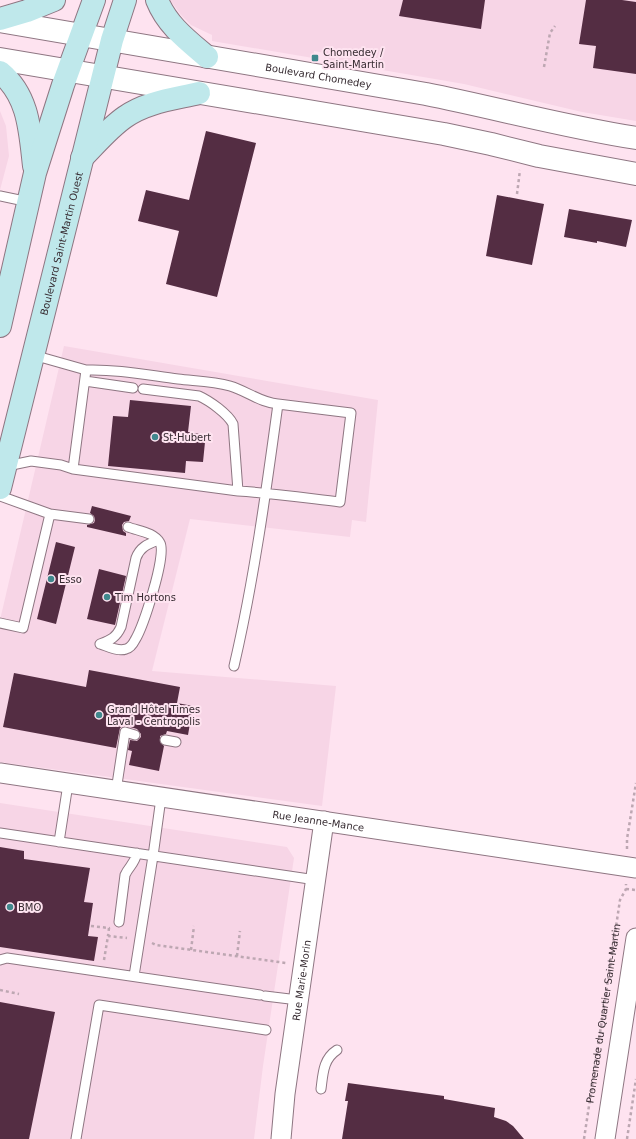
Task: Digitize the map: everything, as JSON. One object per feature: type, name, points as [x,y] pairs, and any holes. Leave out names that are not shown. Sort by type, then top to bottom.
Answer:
[{"type":"main road","points":[[0,20],[54,0]]},
{"type":"main road","points":[[0,326],[6,272],[29,202],[35,173],[68,70],[94,0]]},
{"type":"main road","name":"Boulevard Saint-Martin Ouest","points":[[0,488],[102,76],[125,0]]},
{"type":"main road","points":[[157,0],[172,26],[207,57]]},
{"type":"main road","points":[[0,72],[15,88],[25,107],[35,173]]},
{"type":"main road","points":[[81,158],[113,127],[133,112],[159,102],[198,93]]},
{"type":"street","name":"Boulevard Chomedey","points":[[0,20],[442,97],[588,130],[636,138]]},
{"type":"street","points":[[0,59],[466,138],[539,156],[636,174]]},
{"type":"street","name":"Rue Jeanne-Mance","points":[[0,773],[324,821],[632,860]]},
{"type":"street","name":"Rue Marie-Morin","points":[[281,1139],[285,1094],[324,821]]},
{"type":"street","name":"Promenade du Quartier Saint-Martin","points":[[605,1139],[636,938]]},
{"type":"lane","points":[[0,196],[29,202]]},
{"type":"lane","points":[[5,466],[31,461],[60,465],[73,470],[340,502],[351,413],[269,404],[241,390],[211,382],[112,370],[86,370],[33,355]]},
{"type":"lane","points":[[73,470],[86,370]]},
{"type":"lane","points":[[85,381],[133,388]]},
{"type":"lane","points":[[143,390],[199,396],[227,416],[233,424],[238,490]]},
{"type":"lane","points":[[234,666],[251,589],[278,404]]},
{"type":"lane","points":[[0,496],[50,514],[89,519]]},
{"type":"lane","points":[[0,624],[23,628],[50,514]]},
{"type":"lane","points":[[128,528],[153,536],[158,540],[161,544],[162,554],[152,596],[135,642],[127,649],[121,650],[100,644],[115,637],[121,627],[136,558],[140,549],[158,540]]},
{"type":"lane","points":[[116,791],[125,732],[135,735]]},
{"type":"lane","points":[[165,740],[176,742]]},
{"type":"lane","points":[[59,842],[68,784]]},
{"type":"lane","points":[[134,976],[161,798]]},
{"type":"lane","points":[[0,833],[316,880]]},
{"type":"lane","points":[[119,922],[125,875],[134,862],[137,853]]},
{"type":"lane","points":[[0,960],[7,958],[298,1000]]},
{"type":"lane","points":[[76,1139],[99,1005],[266,1030]]},
{"type":"lane","points":[[321,1089],[327,1060],[331,1054],[337,1050]]},
{"type":"path","points":[[544,67],[550,33],[555,26]]},
{"type":"path","points":[[517,194],[520,170]]},
{"type":"path","points":[[632,860],[627,839],[636,783]]},
{"type":"path","name":"Promenade du Quartier Saint-Martin","points":[[584,1139],[620,900],[626,889],[636,890]]},
{"type":"path","points":[[91,926],[109,928],[104,963]]},
{"type":"path","points":[[191,950],[194,926]]},
{"type":"path","points":[[237,956],[240,931]]},
{"type":"path","points":[[108,936],[127,938]]},
{"type":"path","points":[[148,941],[156,945],[286,963]]},
{"type":"path","points":[[0,990],[19,994]]},
{"type":"path","points":[[627,1139],[636,1079]]},
{"type":"shaded area","points":[[170,0],[636,0],[636,121],[582,112],[464,84],[324,60],[325,53],[314,51],[313,58],[212,41],[212,35],[191,25],[181,15]]},
{"type":"shaded area","points":[[0,111],[6,126],[9,156],[0,190]]},
{"type":"shaded area","points":[[64,346],[378,400],[366,522],[352,520],[350,537],[190,519],[152,671],[336,686],[322,806],[0,762],[0,620]]},
{"type":"shaded area","points":[[0,803],[287,847],[294,858],[263,1066],[254,1139],[0,1139]]},
{"type":"building","points":[[403,0],[485,0],[481,29],[399,16]]},
{"type":"building","points":[[586,0],[622,0],[636,2],[636,74],[593,68],[596,46],[579,44]]},
{"type":"building","points":[[206,131],[256,143],[217,297],[166,284],[179,231],[138,221],[146,190],[189,200]]},
{"type":"building","points":[[497,195],[544,204],[532,265],[486,256]]},
{"type":"building","points":[[569,209],[632,220],[626,247],[597,241],[597,243],[564,237]]},
{"type":"building","name":"St-Hubert","points":[[130,400],[191,406],[188,432],[200,434],[199,441],[205,442],[203,462],[186,461],[185,473],[108,466],[113,416],[128,417]]},
{"type":"building","points":[[92,506],[131,516],[129,521],[124,522],[122,525],[126,536],[87,527],[87,525],[94,523],[95,520],[94,516],[90,513]]},
{"type":"building","points":[[56,542],[75,547],[56,624],[37,619]]},
{"type":"building","name":"Tim Hortons","points":[[99,569],[126,576],[115,625],[87,619]]},
{"type":"building","name":"Grand Hôtel Times Laval - Centropolis","points":[[89,670],[180,687],[177,703],[193,706],[188,735],[167,731],[166,734],[160,736],[160,742],[164,746],[159,771],[129,765],[132,751],[128,750],[130,740],[137,741],[141,737],[141,734],[137,729],[127,726],[120,728],[116,748],[3,727],[14,673],[86,687]]},
{"type":"building","points":[[0,847],[24,851],[24,859],[90,868],[84,902],[93,903],[88,936],[98,937],[94,961],[0,947]]},
{"type":"building","points":[[0,1002],[55,1012],[29,1139],[0,1139]]},
{"type":"building","points":[[348,1083],[444,1096],[444,1099],[495,1108],[494,1117],[506,1121],[513,1126],[524,1139],[342,1139],[348,1101],[345,1101]]},
{"type":"place","name":"Chomedey / Saint-Martin","points":[[315,58]]},
{"type":"place","name":"St-Hubert","points":[[155,437]]},
{"type":"place","name":"Esso","points":[[51,579]]},
{"type":"place","name":"Tim Hortons","points":[[107,597]]},
{"type":"place","name":"Grand Hôtel Times Laval - Centropolis","points":[[99,715]]},
{"type":"place","name":"BMO","points":[[10,907]]}]
